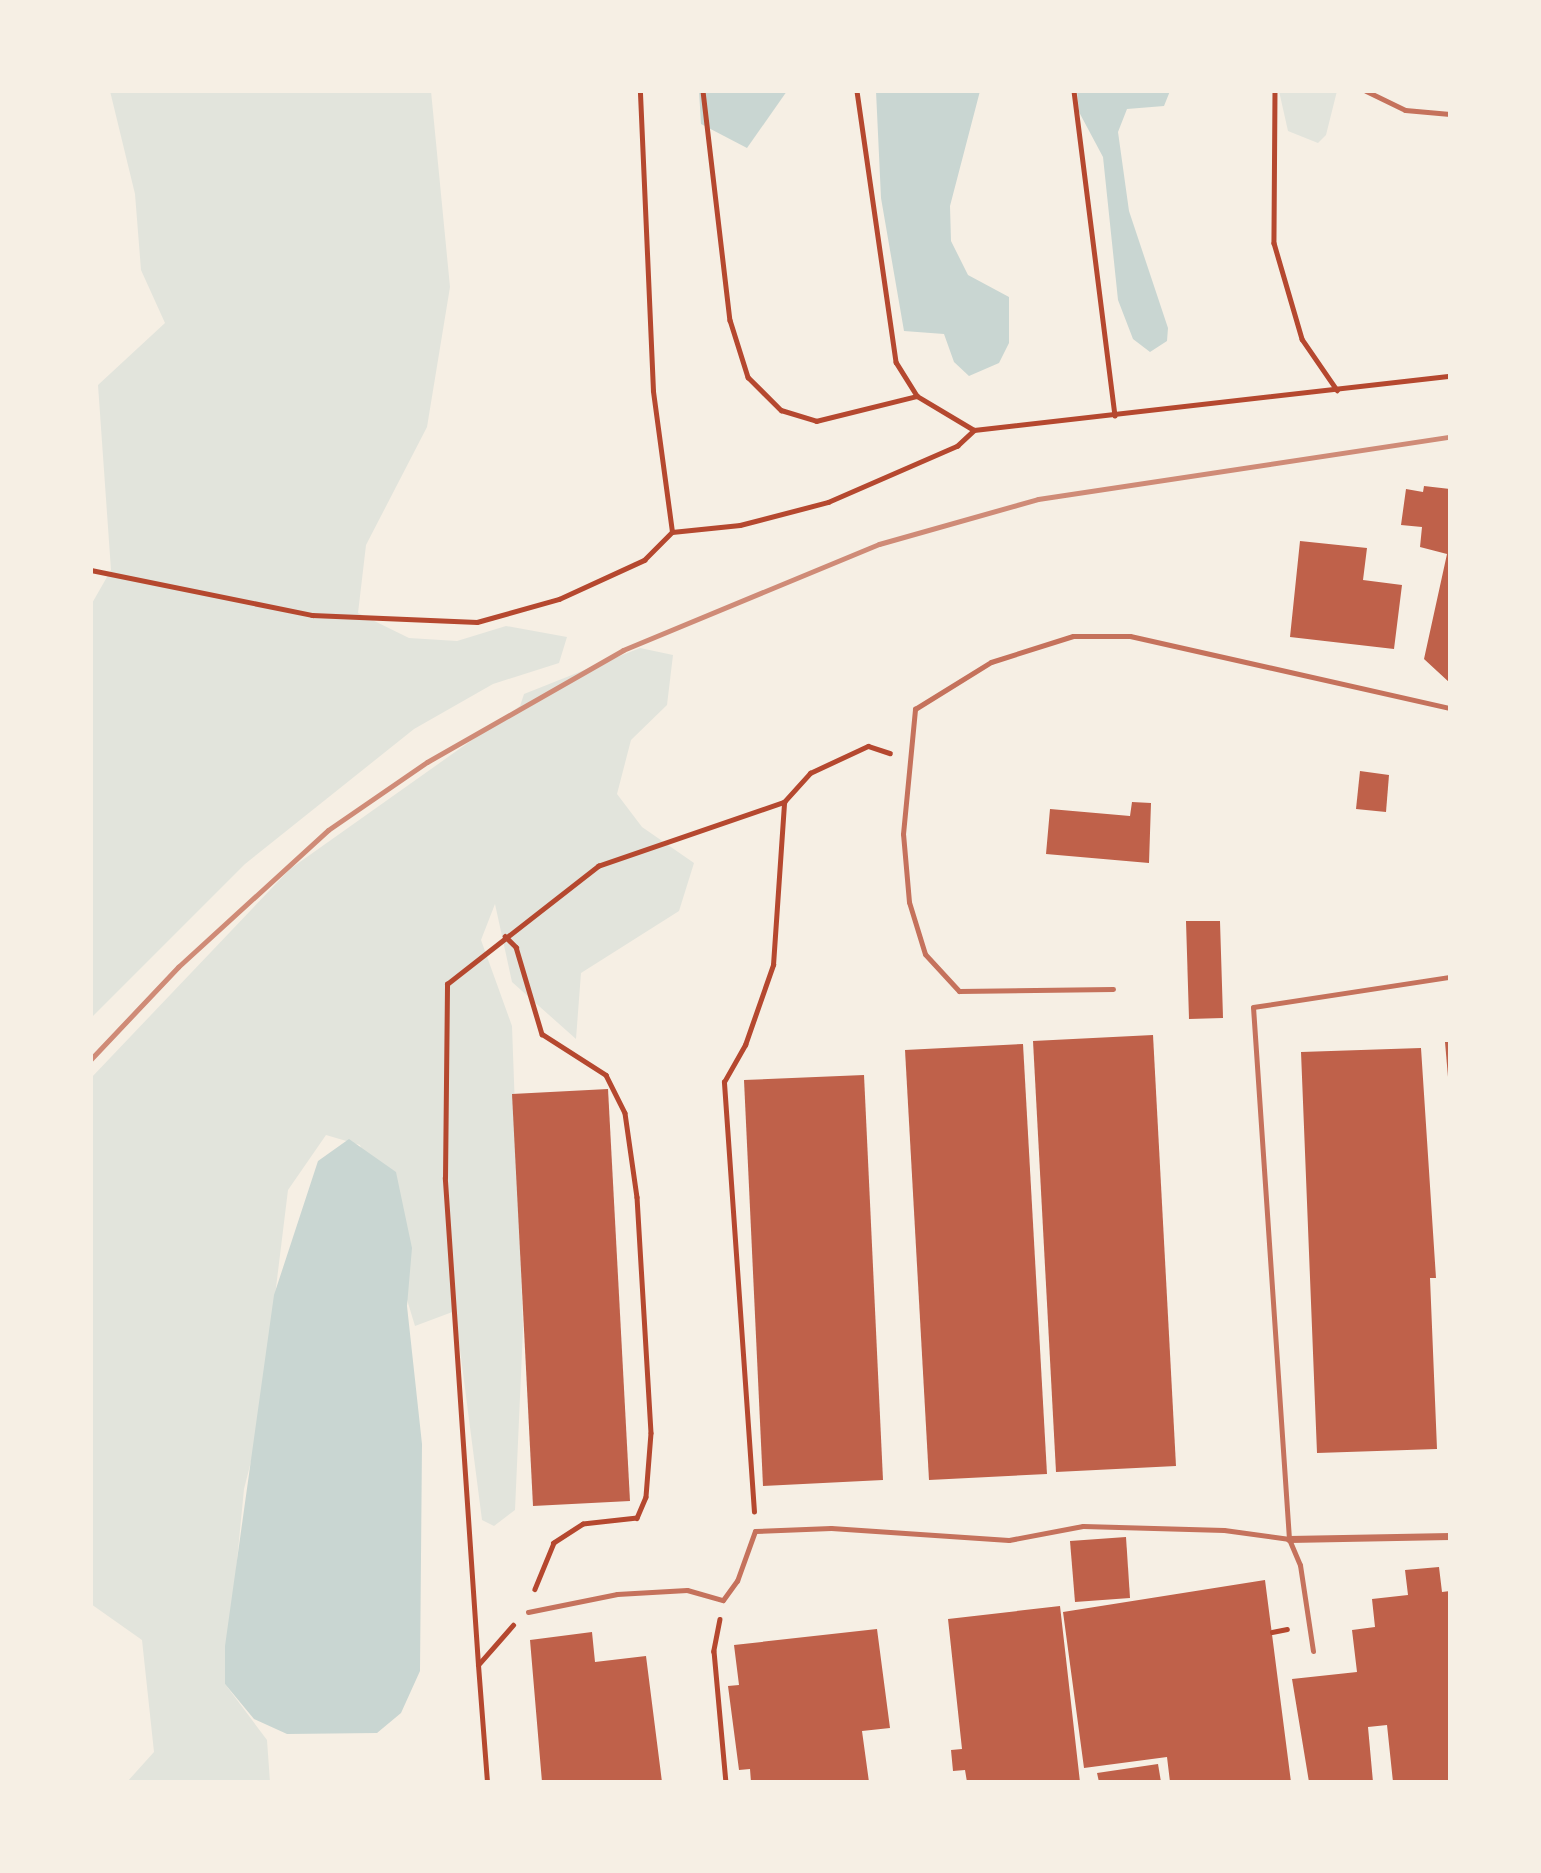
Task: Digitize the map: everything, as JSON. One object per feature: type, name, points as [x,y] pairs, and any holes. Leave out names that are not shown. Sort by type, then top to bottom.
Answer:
[{"type":"street","points":[[1289,1539],[1450,1536]]},
{"type":"lane","points":[[1366,91],[1405,110],[1450,114]]},
{"type":"lane","points":[[1113,989],[959,991],[925,954],[909,902],[902,834],[915,709],[991,662],[1073,636],[1130,636],[1450,708]]},
{"type":"lane","points":[[1313,1651],[1300,1565],[1289,1539],[1253,1007],[1450,977]]},
{"type":"lane","points":[[528,1612],[640,1593],[687,1590],[723,1600],[737,1581],[755,1531],[831,1528],[1009,1539],[1083,1526],[1224,1530],[1289,1539]]},
{"type":"path","points":[[640,91],[653,391],[672,532]]},
{"type":"path","points":[[703,91],[730,320],[748,377],[780,410],[816,421],[917,396]]},
{"type":"path","points":[[857,91],[896,362],[917,396],[974,430],[1450,376]]},
{"type":"path","points":[[1074,91],[1115,415]]},
{"type":"path","points":[[1275,91],[1274,243],[1302,339],[1338,390]]},
{"type":"path","points":[[91,570],[312,615],[477,622],[559,599],[632,566],[672,532],[740,525],[828,502],[957,446],[974,430]]},
{"type":"path","points":[[487,1782],[445,1178],[444,1024],[447,984],[505,936],[598,866],[783,802],[810,773],[868,746],[910,760]]},
{"type":"path","points":[[755,1531],[724,1082],[745,1045],[773,965],[783,881],[783,802]]},
{"type":"path","points":[[478,1665],[528,1612],[554,1542],[583,1524],[637,1518],[646,1497],[651,1433],[637,1197],[625,1113],[606,1074],[542,1034],[516,947],[505,936]]},
{"type":"path","points":[[723,1600],[715,1651],[726,1782]]},
{"type":"path","points":[[1272,1632],[1287,1631],[1285,1618]]},
{"type":"shaded area","points":[[110,91],[431,91],[450,287],[427,427],[366,545],[358,613],[409,638],[457,641],[506,626],[567,637],[559,663],[493,684],[414,729],[245,864],[91,1018],[91,605],[111,570],[98,385],[165,323],[141,270],[135,194]]},
{"type":"shaded area","points":[[699,91],[787,91],[747,148],[701,124]]},
{"type":"shaded area","points":[[876,91],[980,91],[950,206],[951,241],[968,275],[1009,297],[1009,343],[999,363],[969,376],[954,362],[944,334],[904,331],[881,198]]},
{"type":"shaded area","points":[[1077,91],[1170,91],[1164,106],[1127,109],[1118,132],[1129,211],[1168,328],[1167,341],[1150,352],[1133,339],[1118,300],[1103,157],[1079,112]]},
{"type":"shaded area","points":[[1279,91],[1337,91],[1326,135],[1318,143],[1288,131]]},
{"type":"shaded area","points":[[640,648],[673,655],[667,705],[631,740],[617,794],[642,827],[694,863],[679,911],[581,973],[576,1039],[512,982],[495,904],[481,940],[512,1026],[523,1329],[515,1510],[494,1526],[482,1520],[455,1311],[415,1326],[360,1145],[326,1135],[288,1190],[258,1434],[244,1489],[225,1684],[267,1740],[270,1782],[127,1782],[154,1752],[142,1640],[91,1604],[91,1078],[290,869],[520,706],[524,694]]},
{"type":"shaded area","points":[[349,1139],[396,1172],[412,1248],[407,1306],[422,1444],[420,1671],[401,1713],[377,1733],[287,1734],[254,1719],[225,1684],[225,1646],[274,1295],[318,1161]]},
{"type":"building","points":[[1424,486],[1450,489],[1450,683],[1424,659],[1447,554],[1420,547],[1422,527],[1401,525],[1406,489],[1423,492]]},
{"type":"building","points":[[1300,541],[1367,548],[1363,580],[1402,585],[1394,649],[1290,637]]},
{"type":"building","points":[[1360,771],[1389,775],[1386,812],[1356,809]]},
{"type":"building","points":[[1132,802],[1151,803],[1149,863],[1046,854],[1050,809],[1130,816]]},
{"type":"building","points":[[1186,921],[1220,921],[1223,1018],[1189,1019]]},
{"type":"building","points":[[1153,1035],[1176,1466],[1056,1472],[1033,1041]]},
{"type":"building","points":[[1445,1042],[1450,1042],[1450,1077],[1448,1077]]},
{"type":"building","points":[[1023,1044],[1047,1474],[929,1480],[905,1050]]},
{"type":"building","points":[[1421,1048],[1436,1278],[1430,1278],[1437,1449],[1317,1453],[1301,1052]]},
{"type":"building","points":[[864,1075],[883,1480],[763,1486],[744,1080]]},
{"type":"building","points":[[608,1089],[630,1501],[533,1506],[512,1094]]},
{"type":"building","points":[[1126,1537],[1130,1598],[1075,1602],[1070,1541]]},
{"type":"building","points":[[1439,1567],[1442,1592],[1450,1591],[1450,1782],[1393,1782],[1387,1725],[1368,1727],[1373,1782],[1309,1782],[1292,1679],[1357,1672],[1352,1630],[1375,1627],[1372,1599],[1408,1595],[1405,1570]]},
{"type":"building","points":[[1265,1580],[1291,1782],[1170,1782],[1167,1757],[1084,1768],[1063,1612]]},
{"type":"building","points":[[1060,1606],[1080,1782],[967,1782],[965,1770],[953,1771],[951,1750],[962,1749],[948,1619]]},
{"type":"building","points":[[877,1629],[890,1728],[862,1731],[869,1782],[751,1782],[750,1769],[739,1770],[728,1686],[739,1685],[734,1645]]},
{"type":"building","points":[[592,1632],[595,1662],[646,1656],[662,1782],[542,1782],[530,1640]]},
{"type":"building","points":[[1158,1764],[1161,1782],[1099,1782],[1097,1773]]},
{"type":"railway","points":[[91,1059],[178,967],[328,830],[427,762],[623,650],[879,544],[1038,499],[1450,437]]}]
